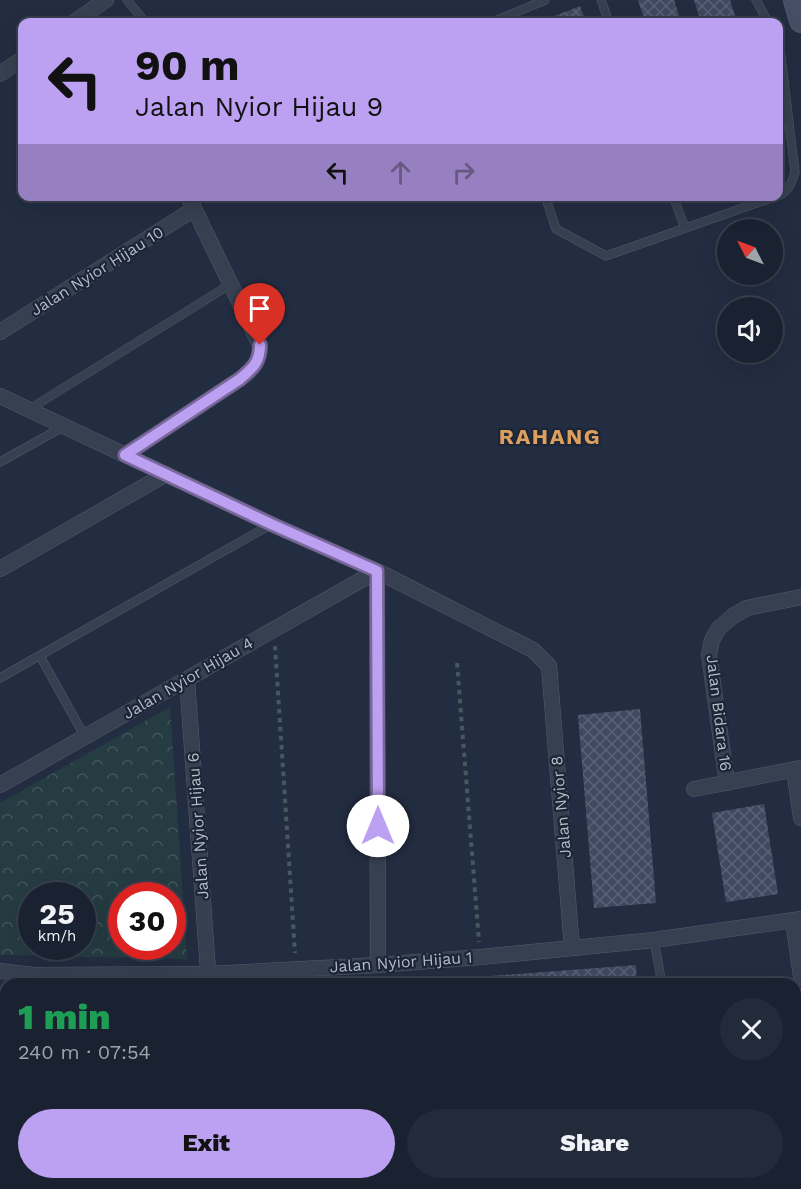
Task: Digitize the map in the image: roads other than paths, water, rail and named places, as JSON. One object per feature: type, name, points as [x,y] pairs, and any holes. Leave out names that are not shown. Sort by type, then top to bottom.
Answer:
[{"type":"main road","points":[[795,0],[801,21]]},
{"type":"street","points":[[81,18],[101,4]]},
{"type":"street","points":[[1,71],[18,61]]},
{"type":"street","points":[[125,455],[240,379],[256,363],[260,355],[260,345],[191,203]]},
{"type":"street","name":"Jalan Nyior Hijau 10","points":[[0,332],[191,203]]},
{"type":"street","points":[[0,396],[271,524],[377,571],[378,965]]},
{"type":"street","points":[[0,569],[166,474]]},
{"type":"street","name":"Jalan Nyior Hijau 4","points":[[0,785],[377,571]]},
{"type":"street","name":"Jalan Nyior 8","points":[[377,571],[533,650],[549,666],[572,948]]},
{"type":"street","name":"Jalan Bidara 16","points":[[728,783],[710,655],[712,640],[719,628],[747,608],[801,597]]},
{"type":"street","name":"Jalan Nyior Hijau 6","points":[[187,679],[208,978]]},
{"type":"street","points":[[694,789],[798,769],[801,818]]},
{"type":"street","points":[[797,920],[801,976]]},
{"type":"street","name":"Jalan Nyior Hijau 1","points":[[217,978],[296,969],[480,957],[654,940],[797,920]]},
{"type":"street","name":"Jalan Nyior Hijau 1","points":[[0,971],[34,975],[164,978]]},
{"type":"lane","points":[[127,0],[142,18]]},
{"type":"lane","points":[[502,18],[545,0]]},
{"type":"lane","points":[[601,0],[608,18]]},
{"type":"lane","points":[[756,0],[766,18]]},
{"type":"lane","points":[[783,73],[795,172],[791,184],[783,194]]},
{"type":"lane","points":[[547,201],[556,229],[606,255],[763,201]]},
{"type":"lane","points":[[676,201],[685,228]]},
{"type":"lane","points":[[28,410],[231,284]]},
{"type":"lane","points":[[0,462],[64,426]]},
{"type":"lane","points":[[0,678],[271,524]]},
{"type":"lane","points":[[40,656],[85,737]]},
{"type":"lane","points":[[654,940],[661,978]]},
{"type":"district","name":"RAHANG","points":[[550,436]]}]
